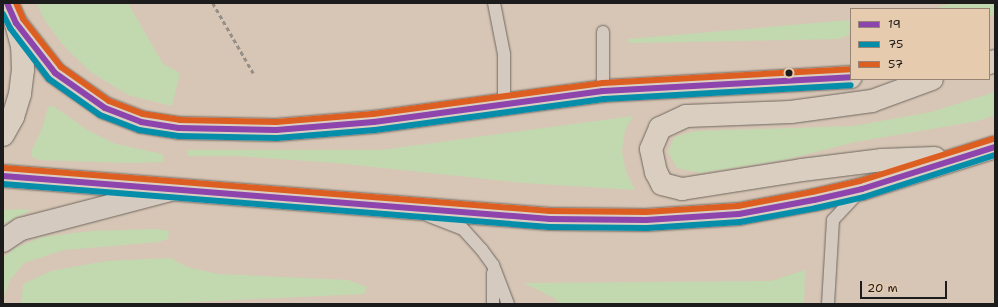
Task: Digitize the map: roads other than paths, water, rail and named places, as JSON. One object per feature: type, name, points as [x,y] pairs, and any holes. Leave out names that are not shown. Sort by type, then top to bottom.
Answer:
[{"type":"main road","points":[[6,3],[16,23],[54,73],[105,108],[141,122],[172,127],[276,130],[374,122],[603,91],[850,77]]},
{"type":"main road","points":[[3,135],[18,100],[23,70],[22,46],[16,23]]},
{"type":"main road","points":[[929,80],[872,102],[791,112],[686,116],[660,128],[651,149],[656,172],[662,184],[682,189],[875,161],[964,157]]},
{"type":"main road","points":[[3,176],[550,219],[646,220],[739,214],[862,189],[995,147]]},
{"type":"main road","points":[[3,241],[21,229],[175,189]]},
{"type":"lane","points":[[494,3],[503,38],[504,104]]},
{"type":"lane","points":[[603,32],[603,91]]},
{"type":"lane","points":[[828,304],[833,220],[862,189]]},
{"type":"lane","points":[[410,209],[463,229],[493,266],[508,304]]},
{"type":"lane","points":[[493,266],[493,304]]}]
